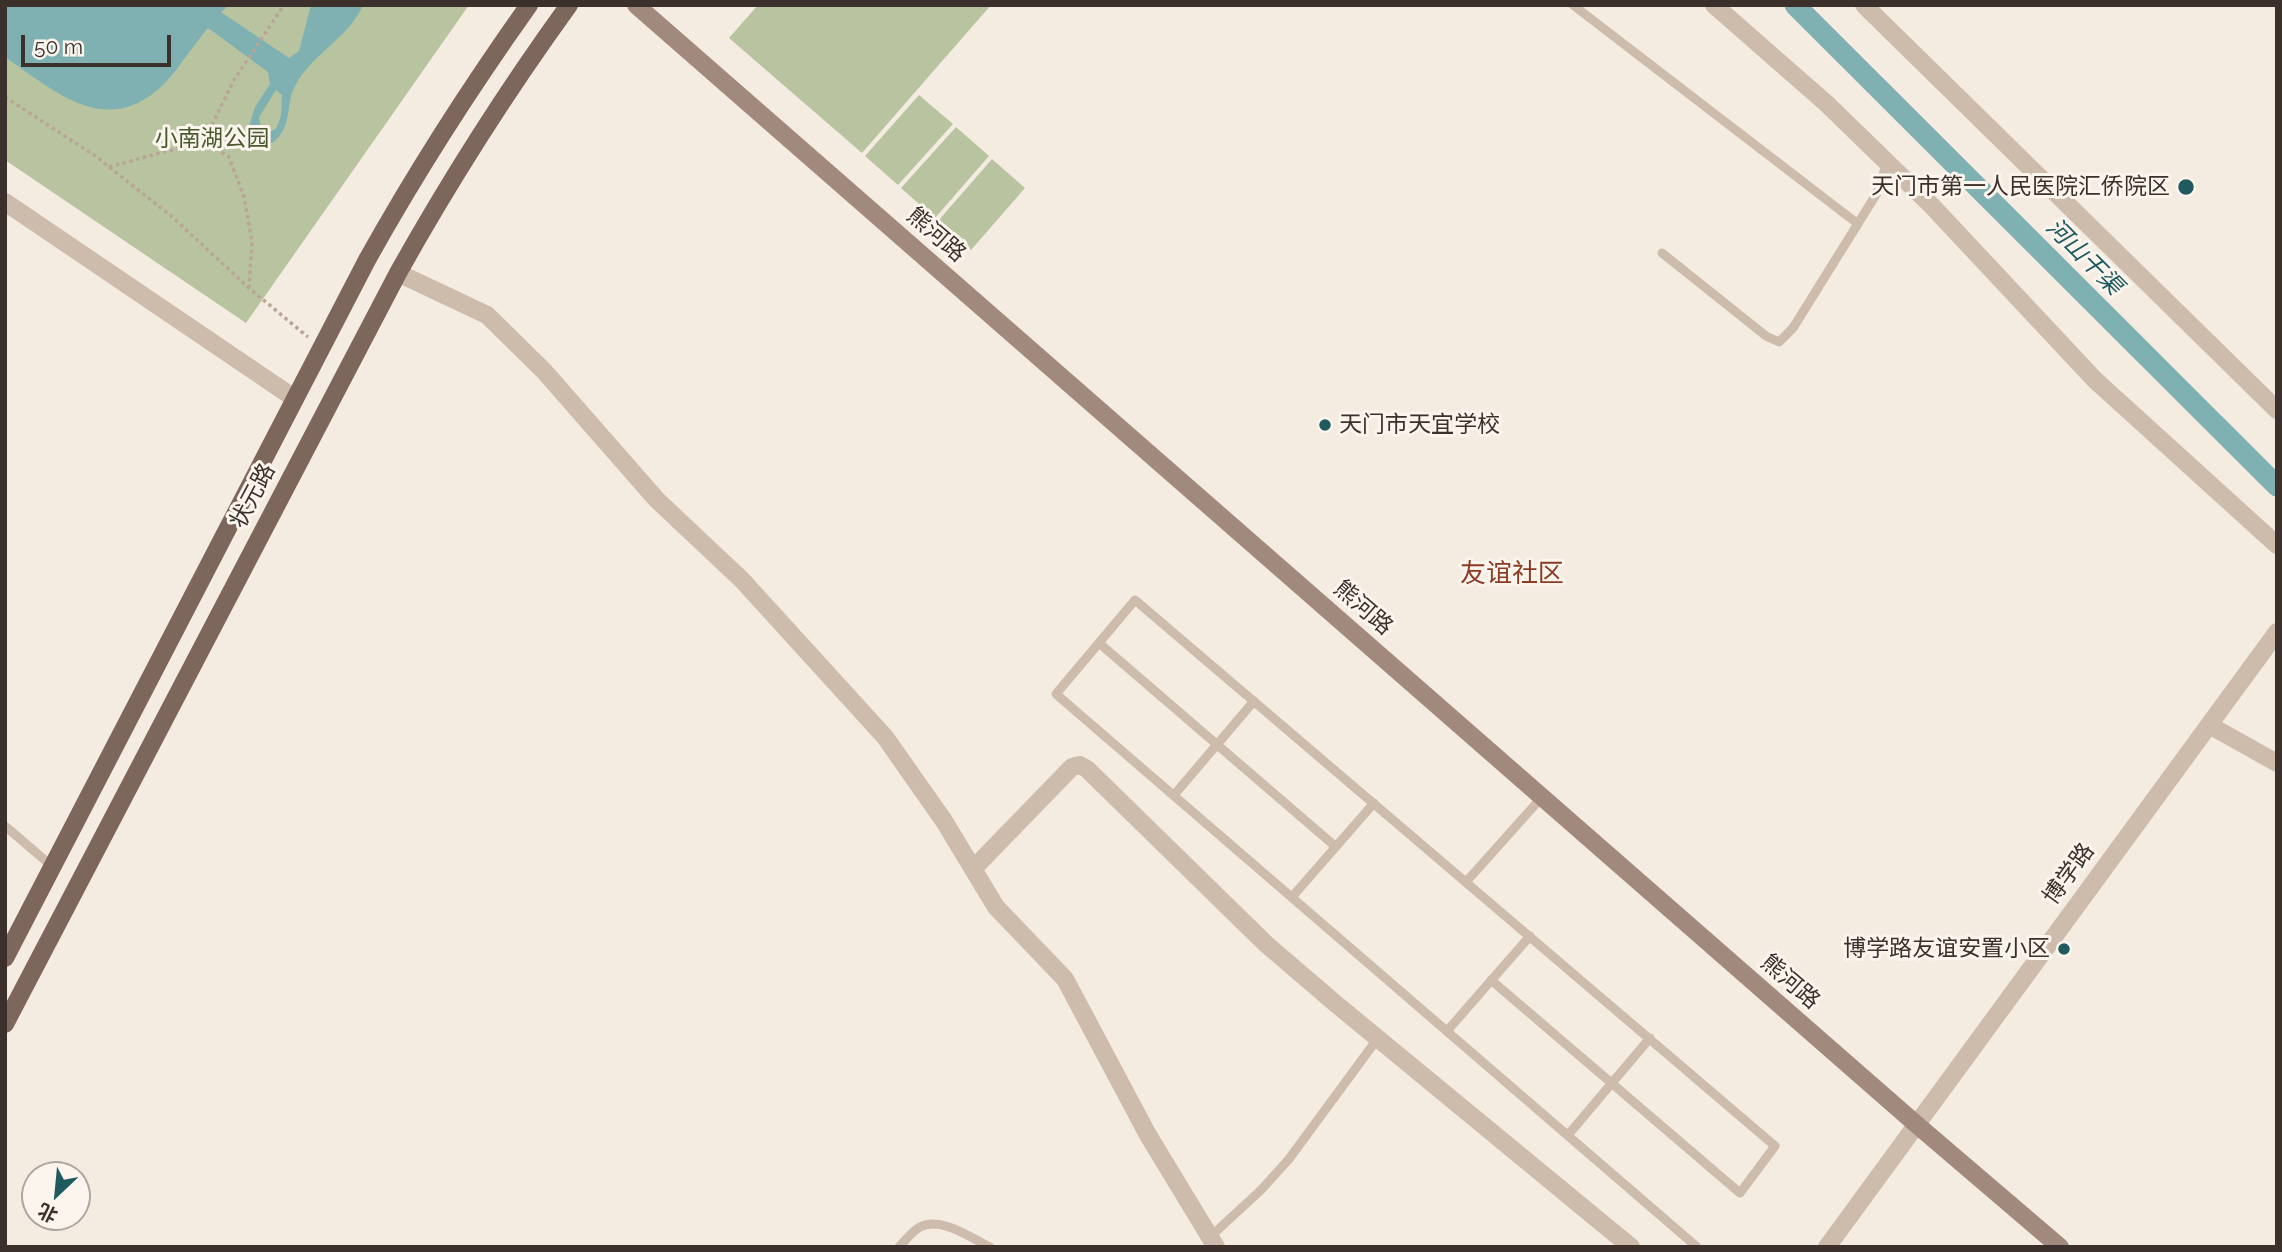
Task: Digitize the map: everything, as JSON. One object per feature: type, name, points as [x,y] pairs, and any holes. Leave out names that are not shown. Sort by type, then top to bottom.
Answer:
[{"type":"main road","name":"状元路","points":[[5,958],[294,398],[408,187],[529,5]]},
{"type":"main road","name":"状元路","points":[[5,1024],[398,273],[499,103],[569,5]]},
{"type":"street","name":"熊河路","points":[[636,5],[2060,1247]]},
{"type":"street","points":[[1714,5],[1827,104],[1932,206],[2095,380],[2277,545]]},
{"type":"street","points":[[1864,5],[2277,410]]},
{"type":"street","points":[[5,202],[294,398]]},
{"type":"street","points":[[398,273],[487,315],[544,371],[657,500],[742,580],[885,737],[944,821],[996,907],[1065,979],[1148,1135],[1213,1242]]},
{"type":"street","name":"博学路","points":[[1827,1247],[2277,632]]},
{"type":"street","points":[[2209,724],[2277,763]]},
{"type":"street","points":[[974,869],[1072,767],[1080,765],[1087,769],[1266,944],[1631,1247]]},
{"type":"lane","points":[[1573,5],[1858,224]]},
{"type":"lane","points":[[1662,253],[1766,336],[1779,342],[1793,328],[1877,193],[1887,163]]},
{"type":"lane","points":[[1491,981],[1740,1193],[1775,1146],[1135,600],[1056,694],[1697,1247]]},
{"type":"lane","points":[[1099,643],[1336,847]]},
{"type":"lane","points":[[1174,795],[1254,701]]},
{"type":"lane","points":[[1466,882],[1542,797]]},
{"type":"lane","points":[[1292,897],[1374,803]]},
{"type":"lane","points":[[5,826],[53,867]]},
{"type":"lane","points":[[1447,1031],[1530,936]]},
{"type":"lane","points":[[1213,1242],[1289,1159],[1378,1038]]},
{"type":"lane","points":[[1568,1135],[1650,1038]]},
{"type":"lane","points":[[899,1247],[918,1228],[929,1223],[941,1224],[990,1247]]},
{"type":"path","points":[[204,141],[234,80],[284,5]]},
{"type":"path","points":[[5,97],[108,167],[170,215],[249,288],[321,348]]},
{"type":"path","points":[[108,167],[204,141],[229,157],[244,197],[252,241],[249,288]]},
{"type":"green space","name":"小南湖公园","points":[[5,5],[469,5],[246,323],[5,160]]},
{"type":"green space","points":[[758,5],[991,5],[862,153],[729,38]]},
{"type":"green space","points":[[919,95],[953,124],[898,185],[865,156]]},
{"type":"green space","points":[[956,127],[989,156],[935,218],[901,188]]},
{"type":"green space","points":[[992,159],[1025,188],[971,250],[938,221]]},
{"type":"water","points":[[5,5],[229,5],[221,12],[289,58],[299,51],[311,5],[363,5],[349,27],[303,73],[292,92],[283,130],[272,143],[258,137],[250,123],[255,107],[270,84],[268,72],[208,28],[165,83],[144,100],[123,108],[103,109],[83,105],[63,96],[5,57]],"holes":[[[276,90],[282,95],[281,116],[276,129],[269,132],[261,128],[259,117]]]},
{"type":"waterway","name":"河山干渠","points":[[1795,5],[2277,486]]},
{"type":"place","name":"天门市第一人民医院汇侨院区","points":[[2186,187]]},
{"type":"place","name":"天门市天宜学校","points":[[1325,425]]},
{"type":"place","name":"博学路友谊安置小区","points":[[2064,949]]},
{"type":"district","name":"友谊社区","points":[[1512,574]]}]
